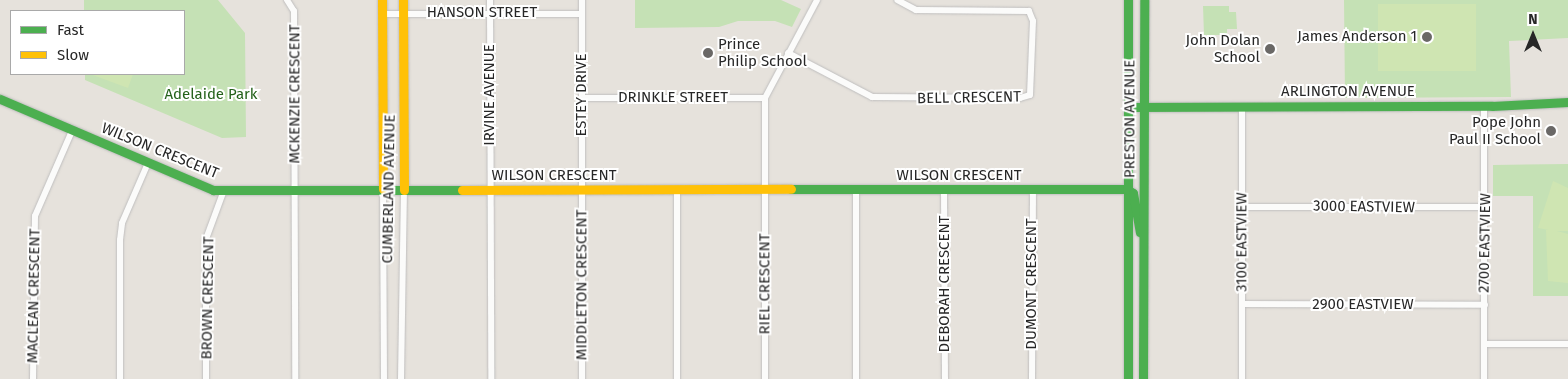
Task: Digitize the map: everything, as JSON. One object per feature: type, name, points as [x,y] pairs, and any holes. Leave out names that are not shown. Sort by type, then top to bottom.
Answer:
[{"type":"street","name":"MCKENZIE CRESCENT","points":[[287,0],[294,10],[295,190]]},
{"type":"street","name":"CUMBERLAND AVENUE","points":[[382,0],[384,379]]},
{"type":"street","name":"CUMBERLAND AVENUE","points":[[401,379],[404,190],[403,0]]},
{"type":"street","name":"IRVINE AVENUE","points":[[490,0],[490,190]]},
{"type":"street","name":"ESTEY DRIVE","points":[[582,0],[582,190]]},
{"type":"street","points":[[765,98],[817,0]]},
{"type":"street","name":"BELL CRESCENT","points":[[788,53],[872,97],[1020,98],[1030,95],[1032,21],[1029,11],[916,10],[897,0]]},
{"type":"street","name":"PRESTON AVENUE","points":[[1128,0],[1128,379]]},
{"type":"street","name":"PRESTON AVENUE","points":[[1143,379],[1144,0]]},
{"type":"street","name":"HANSON STREET","points":[[382,14],[581,14]]},
{"type":"street","name":"WILSON CRESCENT","points":[[0,98],[72,131],[209,189],[1127,189]]},
{"type":"street","name":"DRINKLE STREET","points":[[582,98],[765,98]]},
{"type":"street","name":"RIEL CRESCENT","points":[[765,98],[765,379]]},
{"type":"street","name":"ARLINGTON AVENUE","points":[[1128,107],[1484,106],[1568,102]]},
{"type":"street","name":"3100 EASTVIEW","points":[[1242,106],[1242,379]]},
{"type":"street","name":"2700 EASTVIEW","points":[[1484,106],[1486,207],[1484,379]]},
{"type":"street","name":"MACLEAN CRESCENT","points":[[33,379],[35,216],[72,131]]},
{"type":"street","points":[[120,379],[120,240],[122,223],[148,163]]},
{"type":"street","points":[[1127,189],[1144,177]]},
{"type":"street","name":"PRESTON AVENUE","points":[[1127,189],[1133,193],[1137,227],[1142,238]]},
{"type":"street","name":"BROWN CRESCENT","points":[[206,379],[206,239],[224,190]]},
{"type":"street","points":[[295,190],[295,379]]},
{"type":"street","points":[[490,190],[490,379]]},
{"type":"street","name":"MIDDLETON CRESCENT","points":[[582,190],[582,379]]},
{"type":"street","points":[[677,190],[677,379]]},
{"type":"street","points":[[856,190],[856,379]]},
{"type":"street","name":"DEBORAH CRESCENT","points":[[944,190],[945,379]]},
{"type":"street","name":"DUMONT CRESCENT","points":[[1032,379],[1033,190]]},
{"type":"street","name":"3000 EASTVIEW","points":[[1242,207],[1486,207]]},
{"type":"street","name":"2900 EASTVIEW","points":[[1242,304],[1485,305]]},
{"type":"street","points":[[1485,344],[1568,344]]},
{"type":"green space","name":"Adelaide Park","points":[[84,0],[218,0],[245,33],[246,137],[222,138],[85,80],[85,75],[185,75],[185,10],[84,10]]},
{"type":"green space","points":[[635,0],[781,0],[801,9],[792,27],[775,21],[738,21],[719,27],[635,28]]},
{"type":"green space","points":[[1344,0],[1568,0],[1568,38],[1509,41],[1511,97],[1345,98]]},
{"type":"green space","name":"James Anderson 1","points":[[1378,4],[1476,4],[1476,71],[1378,71]]},
{"type":"green space","points":[[1203,6],[1229,6],[1229,12],[1236,12],[1237,29],[1227,29],[1227,35],[1204,35]]},
{"type":"green space","points":[[93,75],[133,75],[128,88]]},
{"type":"green space","points":[[1568,164],[1568,296],[1533,296],[1533,196],[1493,196],[1493,165]]},
{"type":"green space","points":[[1553,181],[1568,188],[1568,231],[1557,231],[1568,234],[1568,283],[1548,281],[1546,230],[1549,230],[1538,228]]},
{"type":"traffic: fast","points":[[1128,0],[1128,379]]},
{"type":"traffic: fast","points":[[1143,379],[1144,0]]},
{"type":"traffic: fast","points":[[0,99],[213,190],[462,190]]},
{"type":"traffic: fast","points":[[1128,107],[1492,106],[1568,102]]},
{"type":"traffic: fast","points":[[791,189],[1127,189]]},
{"type":"traffic: fast","points":[[1127,189],[1133,193],[1140,232]]},
{"type":"traffic: slow","points":[[382,0],[383,189]]},
{"type":"traffic: slow","points":[[403,0],[404,190]]},
{"type":"traffic: slow","points":[[462,190],[791,189]]},
{"type":"place","name":"James Anderson 1","points":[[1427,37]]},
{"type":"place","name":"John Dolan School","points":[[1270,49]]},
{"type":"place","name":"Prince Philip School","points":[[708,53]]},
{"type":"place","name":"Pope John Paul II School","points":[[1551,131]]}]
